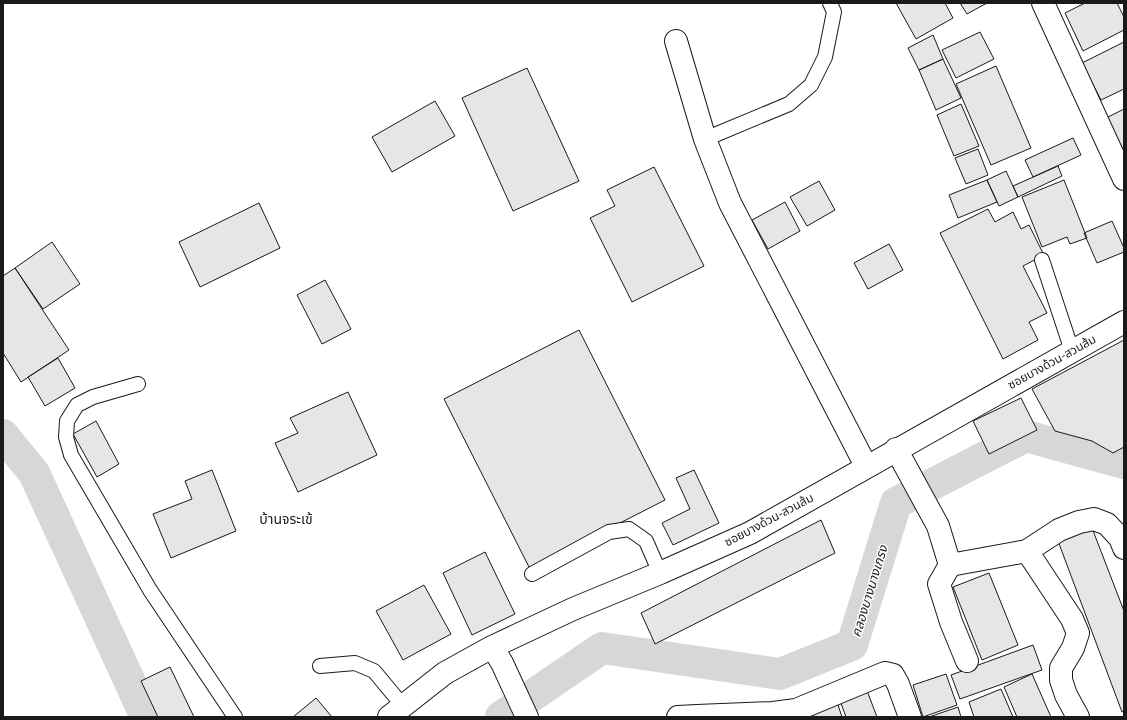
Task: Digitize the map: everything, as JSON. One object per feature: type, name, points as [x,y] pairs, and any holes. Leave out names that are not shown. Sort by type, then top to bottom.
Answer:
[{"type":"street","points":[[1043,3],[1124,178]]},
{"type":"street","points":[[676,41],[705,139],[730,203],[866,466]]},
{"type":"street","name":"ซอยบางด้วน-สวนส้ม","points":[[396,711],[445,673],[497,655],[573,609],[660,573],[750,533],[896,449],[1124,322]]},
{"type":"street","points":[[896,449],[938,526],[950,565],[939,584],[951,622],[967,661]]},
{"type":"street","points":[[950,565],[1027,552],[1059,530],[1079,522],[1094,519],[1107,524],[1120,538],[1124,548]]},
{"type":"street","points":[[1027,552],[1072,618],[1078,633],[1073,648],[1061,668],[1061,680],[1066,695],[1078,717]]},
{"type":"street","points":[[497,655],[527,717]]},
{"type":"street","points":[[691,717],[773,714],[796,710],[885,673],[893,676],[898,684],[910,717]]},
{"type":"lane","points":[[705,139],[789,104],[811,85],[825,57],[834,12],[830,3]]},
{"type":"lane","points":[[1042,260],[1072,350]]},
{"type":"lane","points":[[138,384],[94,397],[77,405],[67,421],[66,437],[71,455],[150,590],[235,717]]},
{"type":"lane","points":[[532,574],[609,532],[629,530],[646,541],[660,573]]},
{"type":"lane","points":[[320,666],[355,663],[374,671],[396,711]]},
{"type":"building","points":[[896,3],[945,3],[953,18],[916,39]]},
{"type":"building","points":[[960,3],[987,3],[967,14]]},
{"type":"building","points":[[1085,3],[1117,3],[1124,17],[1124,30],[1083,51],[1065,13]]},
{"type":"building","points":[[980,32],[994,59],[956,78],[942,50]]},
{"type":"building","points":[[933,35],[943,59],[919,70],[908,48]]},
{"type":"building","points":[[1124,42],[1124,89],[1101,100],[1082,63]]},
{"type":"building","points":[[943,59],[961,98],[936,110],[919,70]]},
{"type":"building","points":[[996,66],[1031,148],[991,165],[956,84]]},
{"type":"building","points":[[527,68],[579,181],[513,211],[462,98]]},
{"type":"building","points":[[435,101],[455,136],[392,172],[372,137]]},
{"type":"building","points":[[961,104],[979,146],[954,156],[937,115]]},
{"type":"building","points":[[1124,109],[1124,155],[1106,118]]},
{"type":"building","points":[[1073,138],[1081,155],[1033,177],[1025,160]]},
{"type":"building","points":[[978,149],[988,175],[966,184],[955,158]]},
{"type":"building","points":[[1058,166],[1062,176],[1018,197],[1013,186]]},
{"type":"building","points":[[654,167],[704,266],[632,302],[590,218],[615,206],[607,190]]},
{"type":"building","points":[[1006,171],[1018,197],[999,206],[987,180]]},
{"type":"building","points":[[987,180],[997,202],[958,218],[949,195]]},
{"type":"building","points":[[1064,180],[1087,238],[1070,244],[1067,237],[1042,247],[1022,197]]},
{"type":"building","points":[[819,181],[835,210],[807,226],[790,197]]},
{"type":"building","points":[[785,202],[800,231],[768,249],[752,220]]},
{"type":"building","points":[[259,203],[280,248],[200,287],[179,242]]},
{"type":"building","points":[[988,209],[995,222],[1013,212],[1021,229],[1029,225],[1044,255],[1023,266],[1047,313],[1029,322],[1038,340],[1003,359],[940,233]]},
{"type":"building","points":[[1112,221],[1124,248],[1124,252],[1097,263],[1084,233]]},
{"type":"building","points":[[52,242],[80,284],[43,309],[15,268]]},
{"type":"building","points":[[889,244],[903,270],[868,289],[854,263]]},
{"type":"building","points":[[15,268],[69,350],[21,382],[3,353],[3,276]]},
{"type":"building","points":[[325,280],[351,329],[322,344],[297,295]]},
{"type":"building","points":[[579,330],[665,500],[530,569],[444,399]]},
{"type":"building","points":[[1124,340],[1124,447],[1113,453],[1092,441],[1055,431],[1032,389]]},
{"type":"building","points":[[58,358],[75,388],[45,406],[28,377]]},
{"type":"building","points":[[348,392],[377,455],[298,492],[275,443],[298,433],[290,418]]},
{"type":"building","points":[[1021,398],[1037,430],[989,454],[973,421]]},
{"type":"building","points":[[96,421],[119,464],[97,477],[73,434]]},
{"type":"building","points":[[212,470],[236,531],[171,558],[153,514],[192,499],[185,481]]},
{"type":"building","points":[[694,470],[719,523],[673,545],[662,523],[690,509],[676,478]]},
{"type":"building","points":[[821,520],[835,553],[655,644],[641,613]]},
{"type":"building","points":[[1092,528],[1124,611],[1124,711],[1122,712],[1058,541]]},
{"type":"building","points":[[485,552],[515,614],[472,635],[443,573]]},
{"type":"building","points":[[989,573],[1018,645],[982,660],[953,587]]},
{"type":"building","points":[[424,585],[451,634],[403,660],[376,611]]},
{"type":"building","points":[[1033,645],[1042,670],[960,699],[951,675]]},
{"type":"building","points":[[170,667],[194,717],[158,717],[141,681]]},
{"type":"building","points":[[946,674],[957,705],[923,717],[913,685]]},
{"type":"building","points":[[1032,674],[1051,717],[1017,717],[1004,687]]},
{"type":"building","points":[[866,688],[877,717],[846,717],[839,698]]},
{"type":"building","points":[[1001,689],[1013,717],[974,717],[969,702]]},
{"type":"building","points":[[316,698],[332,717],[293,717]]},
{"type":"building","points":[[836,699],[842,717],[797,717]]},
{"type":"building","points":[[958,707],[961,717],[929,717]]},
{"type":"waterway","points":[[3,435],[34,473],[146,717]]},
{"type":"waterway","name":"คลองบางนางเกรง","points":[[501,717],[602,648],[780,674],[852,645],[896,503],[1026,436],[1124,463]]},
{"type":"district","name":"บ้านจระเข้","points":[[286,519]]}]
